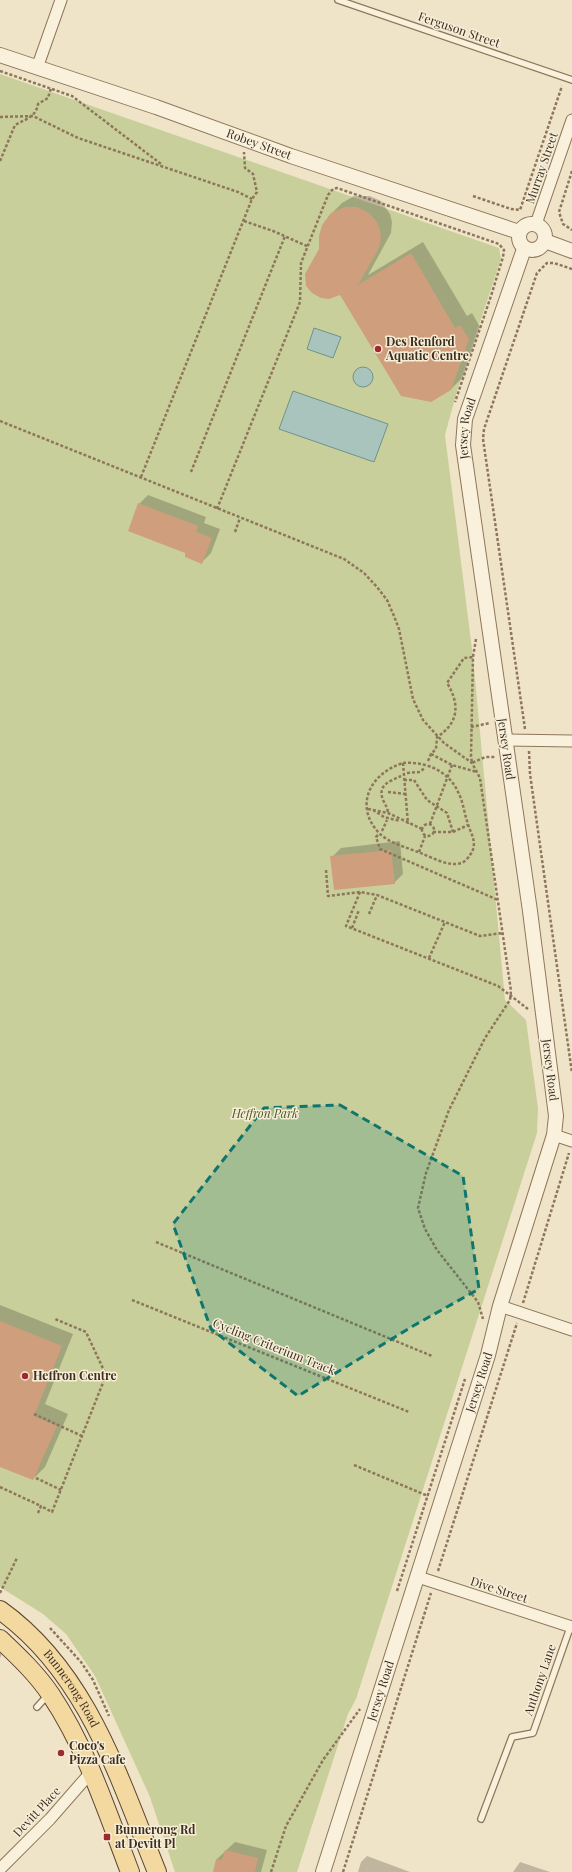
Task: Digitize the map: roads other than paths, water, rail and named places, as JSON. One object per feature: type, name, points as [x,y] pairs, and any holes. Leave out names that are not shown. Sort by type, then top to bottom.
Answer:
[{"type":"main road","name":"Bunnerong Road","points":[[0,1610],[35,1640],[54,1660],[87,1708],[104,1742],[158,1872]]},
{"type":"main road","name":"Bunnerong Road","points":[[0,1639],[19,1657],[50,1694],[66,1719],[92,1771],[130,1872]]},
{"type":"street","points":[[37,68],[61,0]]},
{"type":"street","name":"Robey Street","points":[[0,55],[245,140],[519,232]]},
{"type":"street","name":"Murray Street","points":[[536,224],[572,120]]},
{"type":"street","points":[[528,224],[536,224],[544,233],[545,241],[536,250],[524,249],[519,242],[519,232],[528,224]]},
{"type":"street","points":[[545,241],[572,251]]},
{"type":"street","name":"Jersey Road","points":[[323,1872],[488,1355],[500,1306],[554,1135],[556,1116],[530,911],[463,446],[465,419],[524,249]]},
{"type":"street","points":[[505,740],[572,741]]},
{"type":"street","points":[[554,1135],[572,1141]]},
{"type":"street","points":[[500,1306],[572,1330]]},
{"type":"street","name":"Dive Street","points":[[418,1577],[571,1626]]},
{"type":"street","name":"Devitt Place","points":[[0,1870],[50,1819],[92,1771]]},
{"type":"lane","name":"Ferguson Street","points":[[338,0],[572,80]]},
{"type":"lane","name":"Anthony Lane","points":[[481,1819],[512,1737],[533,1733],[571,1626]]},
{"type":"lane","points":[[37,1706],[50,1694]]},
{"type":"water","points":[[314,328],[341,337],[333,358],[307,349]]},
{"type":"water","points":[[363,367],[370,370],[373,377],[370,384],[363,387],[356,384],[353,377],[356,370]]},
{"type":"water","points":[[293,391],[388,424],[374,462],[279,429]]},
{"type":"place","name":"Des Renford Aquatic Centre","points":[[378,349]]},
{"type":"place","name":"Heffron Centre","points":[[25,1376]]},
{"type":"place","name":"Coco's Pizza Cafe","points":[[61,1753]]},
{"type":"place","name":"Bunnerong Rd at Devitt Pl","points":[[107,1837]]},
{"type":"park label","name":"Heffron Park","points":[[265,1114]]}]
